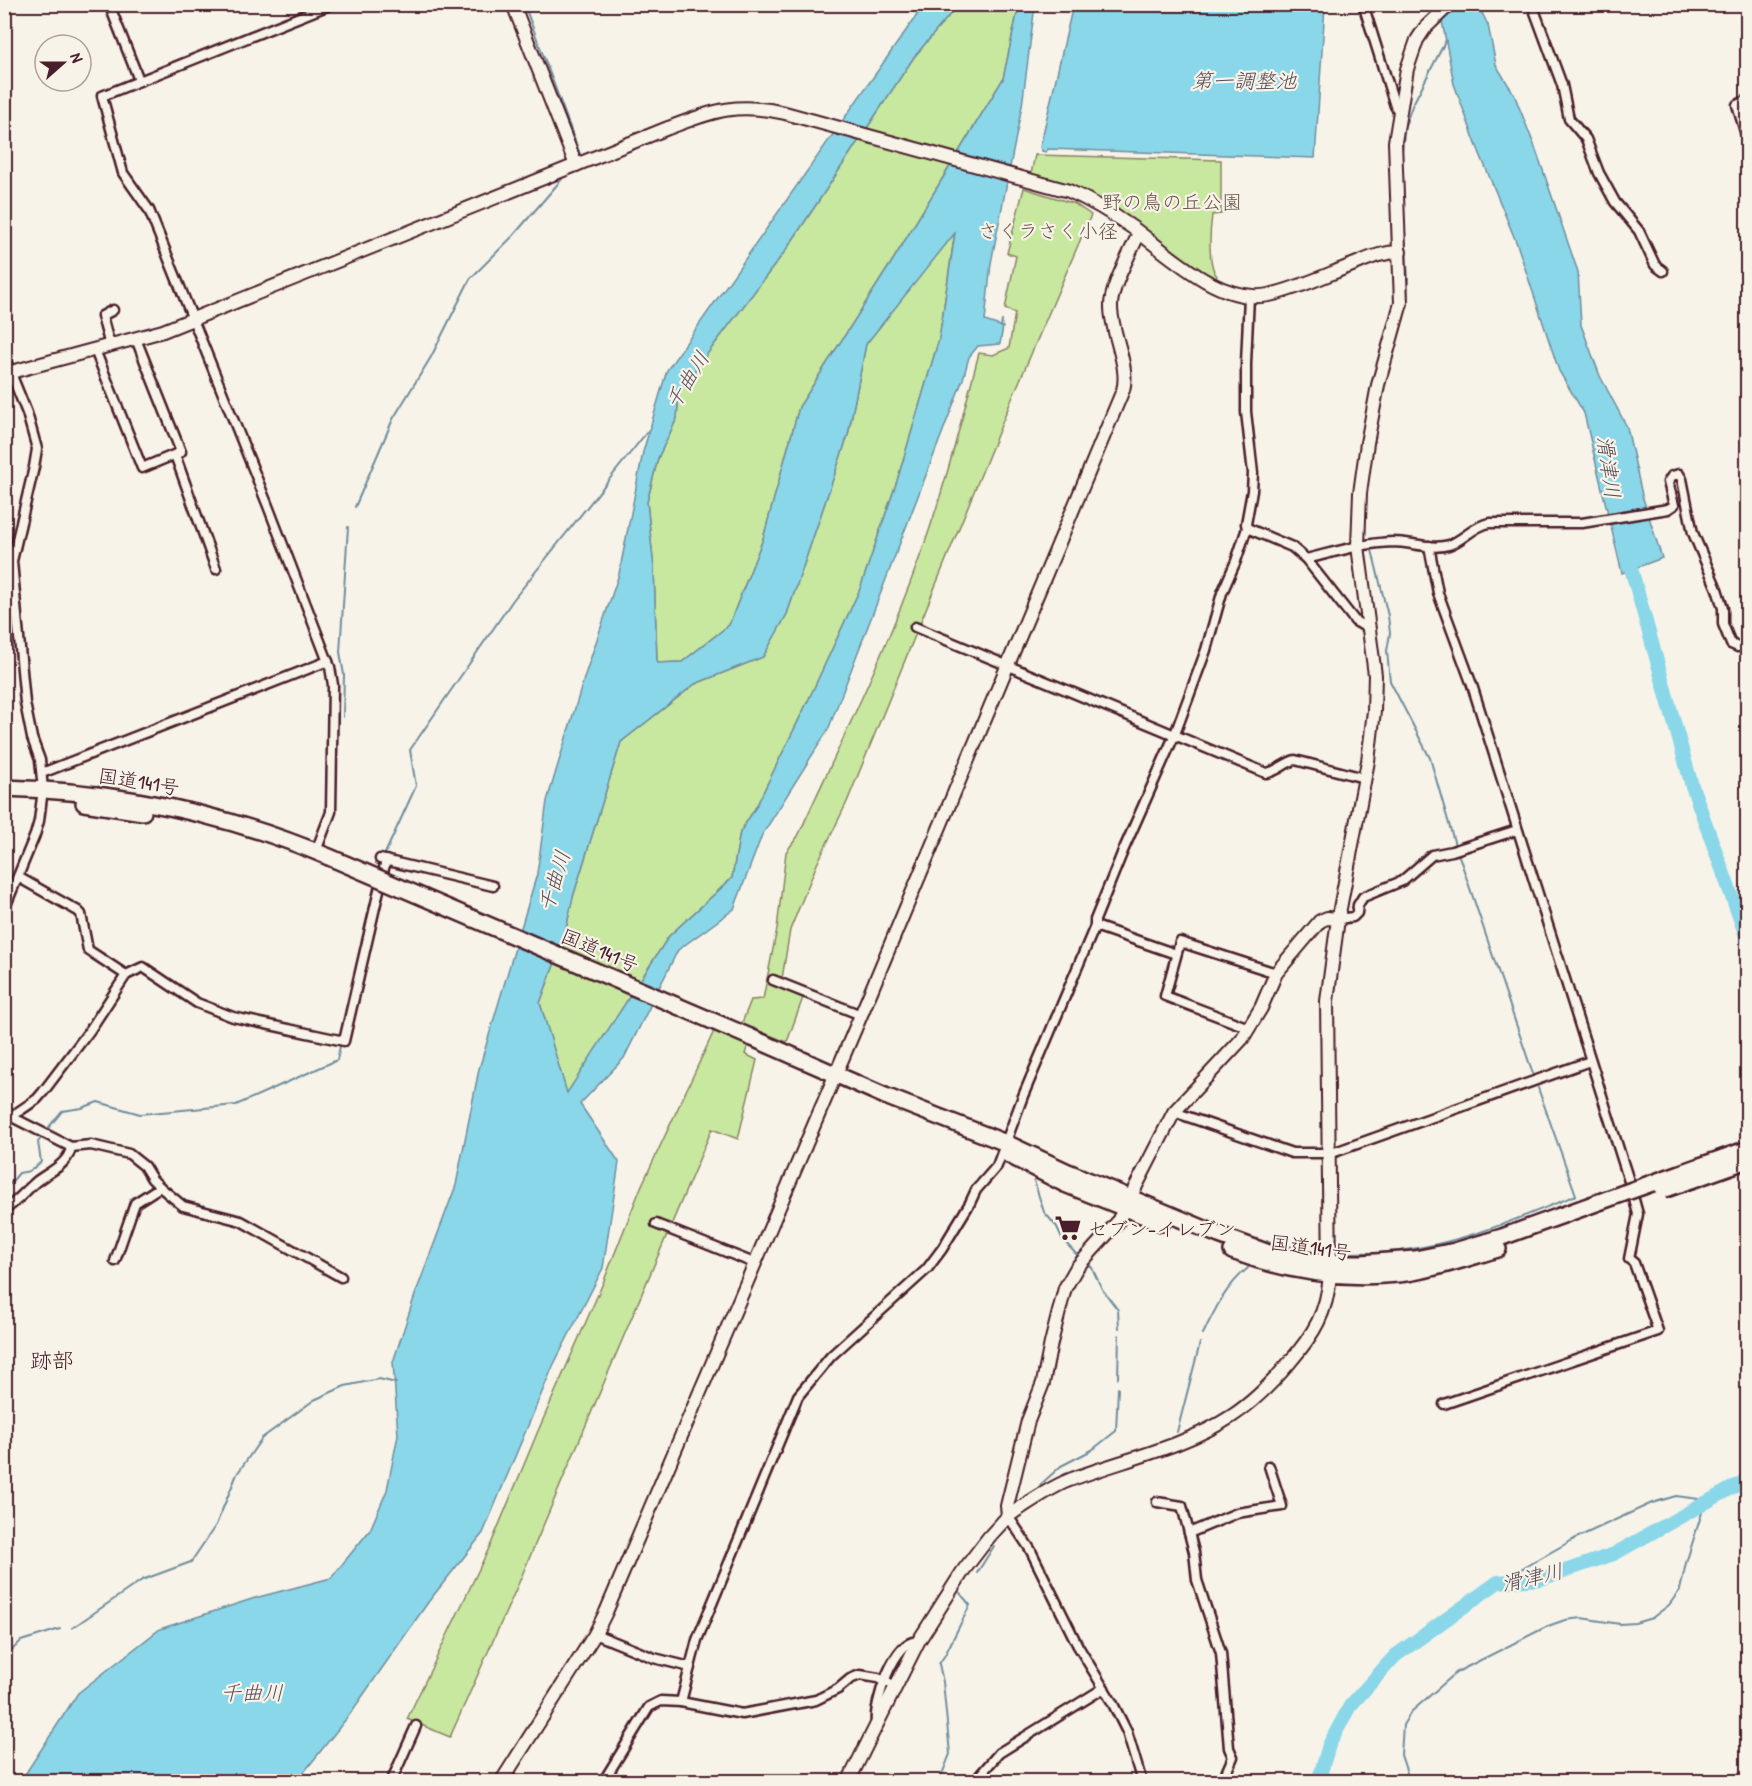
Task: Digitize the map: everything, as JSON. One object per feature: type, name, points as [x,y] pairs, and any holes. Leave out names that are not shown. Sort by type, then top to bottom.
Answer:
[{"type":"highway","name":"国道141号","points":[[4,788],[264,832],[322,854],[1004,1147],[1068,1172],[1259,1262],[1293,1270],[1331,1269],[1400,1273],[1436,1267],[1504,1247],[1748,1149]]},
{"type":"highway","name":"国道141号","points":[[4,797],[42,794]]},
{"type":"highway","name":"国道141号","points":[[1626,1198],[1748,1160]]},
{"type":"highway","name":"国道141号","points":[[1128,1202],[1150,1206],[1218,1235],[1269,1253],[1331,1269]]},
{"type":"street","points":[[109,4],[139,80]]},
{"type":"street","points":[[322,854],[331,812],[333,685],[328,661],[149,210],[123,173],[102,96],[332,4]]},
{"type":"street","points":[[513,4],[576,165]]},
{"type":"street","points":[[1363,4],[1395,106],[1399,112]]},
{"type":"street","points":[[848,1782],[876,1726],[890,1683],[963,1571],[1008,1516],[1058,1486],[1195,1435],[1226,1420],[1270,1385],[1317,1327],[1327,1303],[1331,1269],[1327,1001],[1338,919],[1373,721],[1375,691],[1358,546],[1360,493],[1378,385],[1401,303],[1395,162],[1399,112],[1411,54],[1421,34],[1450,4]]},
{"type":"street","points":[[1532,4],[1562,85],[1569,119],[1586,139],[1599,173],[1615,202],[1639,231],[1655,265],[1663,271]]},
{"type":"street","points":[[1748,100],[1737,105],[1748,142]]},
{"type":"street","points":[[8,373],[136,339],[192,319],[668,128],[720,110],[752,108],[793,116],[1057,187],[1083,197],[1213,285],[1249,296],[1276,293],[1370,257],[1400,252]]},
{"type":"street","points":[[501,1782],[595,1634],[861,1014],[1123,390],[1125,378],[1113,325],[1111,300],[1139,233]]},
{"type":"street","points":[[681,1702],[698,1640],[798,1396],[831,1356],[927,1269],[942,1249],[976,1190],[997,1166],[1023,1096],[1095,926],[1095,920],[1123,850],[1175,734],[1206,650],[1222,593],[1247,528],[1252,491],[1246,412],[1249,296]]},
{"type":"street","points":[[110,346],[102,316],[113,310]]},
{"type":"street","points":[[95,350],[142,468],[181,452],[136,339]]},
{"type":"street","points":[[4,356],[8,373],[27,413],[37,449],[12,561],[25,703],[42,773],[42,794],[35,835],[4,910]]},
{"type":"street","points":[[175,455],[216,569]]},
{"type":"street","points":[[1306,559],[1366,544],[1395,542],[1429,546],[1448,545],[1490,523],[1582,523],[1668,508],[1674,505],[1668,482],[1672,476],[1679,474],[1693,533],[1723,608],[1723,624],[1731,644],[1748,647]]},
{"type":"street","points":[[1247,528],[1292,548],[1306,559],[1355,621],[1362,626],[1368,625]]},
{"type":"street","points":[[1429,546],[1438,593],[1472,685],[1628,1178],[1638,1214],[1629,1259],[1634,1263],[1658,1331],[1444,1404]]},
{"type":"street","points":[[915,627],[1266,773],[1295,760],[1364,778]]},
{"type":"street","points":[[42,773],[328,661]]},
{"type":"street","points":[[1142,1782],[1127,1732],[1078,1646],[1030,1549],[1008,1516],[1007,1506],[1028,1421],[1043,1383],[1065,1288],[1077,1267],[1117,1223],[1174,1112],[1249,1028],[1269,993],[1275,974],[1320,921],[1327,918],[1353,917],[1363,897],[1402,881],[1432,855],[1452,851],[1517,830]]},
{"type":"street","points":[[8,1114],[37,1099],[43,1092],[90,1030],[126,975],[143,968],[197,1003],[217,1012],[340,1040],[384,860],[493,886]]},
{"type":"street","points":[[18,877],[78,910],[81,914],[88,950],[126,975]]},
{"type":"street","points":[[1095,926],[1176,954]]},
{"type":"street","points":[[1249,1028],[1165,996],[1180,942],[1275,974]]},
{"type":"street","points":[[773,980],[861,1014]]},
{"type":"street","points":[[1174,1112],[1292,1153],[1329,1153],[1590,1061]]},
{"type":"street","points":[[8,1114],[71,1148],[91,1145],[129,1154],[144,1166],[160,1187],[183,1206],[242,1221],[341,1277]]},
{"type":"street","points":[[4,1210],[64,1161],[71,1152],[71,1148]]},
{"type":"street","points":[[115,1261],[135,1203],[160,1187]]},
{"type":"street","points":[[656,1224],[754,1263]]},
{"type":"street","points":[[1189,1533],[1238,1513],[1282,1506],[1269,1466]]},
{"type":"street","points":[[1156,1502],[1182,1506],[1194,1552],[1197,1580],[1216,1631],[1221,1653],[1229,1748],[1233,1757],[1222,1782]]},
{"type":"street","points":[[595,1634],[654,1658],[690,1667]]},
{"type":"street","points":[[603,1782],[649,1707],[661,1701],[681,1702],[742,1714],[816,1700],[838,1689],[854,1676],[860,1675],[890,1683]]},
{"type":"street","points":[[974,1782],[999,1753],[1104,1688]]},
{"type":"street","points":[[391,1782],[416,1726]]},
{"type":"green space","points":[[953,5],[1019,5],[1003,79],[893,260],[799,407],[763,539],[729,625],[682,662],[657,663],[654,569],[647,502],[658,458],[677,418],[679,391],[786,250],[914,57],[952,12]]},
{"type":"green space","name":"野の鳥の丘公園","points":[[1035,155],[1221,160],[1221,214],[1212,215],[1210,238],[1210,255],[1217,276],[1214,280],[1195,269],[1095,197],[1077,188],[1031,174]]},
{"type":"green space","name":"さくラさく小径","points":[[1024,188],[1075,204],[1091,215],[1011,401],[847,802],[817,864],[790,930],[781,985],[804,995],[787,1042],[753,1029],[745,1054],[757,1060],[738,1139],[712,1129],[517,1587],[450,1737],[407,1719],[491,1544],[603,1283],[641,1187],[715,1029],[736,1038],[751,1000],[763,999],[777,929],[786,852],[798,836],[862,699],[906,594],[944,483],[979,353],[993,355],[1009,348],[1015,313],[1005,309],[1016,256],[1007,253]]},
{"type":"green space","points":[[955,231],[939,339],[897,481],[860,589],[756,807],[740,832],[732,878],[669,936],[567,1094],[540,1003],[564,938],[573,897],[621,742],[695,684],[763,657],[787,614],[848,435],[866,344]]},
{"type":"water","name":"千曲川","points":[[924,5],[953,5],[952,12],[914,57],[786,250],[679,391],[677,418],[658,458],[647,502],[654,569],[657,663],[682,662],[729,625],[763,539],[799,407],[893,260],[1003,79],[1019,5],[1035,5],[1022,106],[991,263],[985,321],[1003,327],[1000,344],[978,346],[969,357],[963,379],[828,730],[762,835],[734,909],[678,950],[624,1058],[580,1104],[619,1162],[603,1268],[553,1366],[483,1533],[429,1601],[350,1714],[297,1781],[20,1782],[78,1693],[160,1629],[255,1598],[331,1578],[370,1530],[387,1490],[398,1435],[393,1362],[456,1185],[479,1069],[537,874],[547,801],[585,675],[619,574],[643,452],[667,370]],"holes":[[[955,233],[939,339],[897,481],[860,589],[756,807],[740,832],[732,878],[669,936],[567,1093],[540,1003],[564,938],[573,897],[621,742],[695,684],[763,657],[787,614],[848,435],[866,344]]]},
{"type":"water","name":"第一調整池","points":[[1073,5],[1325,5],[1315,158],[1048,149],[1046,152],[1042,151],[1040,147]]},
{"type":"water","points":[[1439,5],[1478,5],[1488,25],[1496,65],[1514,94],[1578,272],[1581,325],[1600,376],[1627,427],[1642,495],[1662,558],[1622,573],[1584,413],[1559,371],[1517,244],[1454,84]]},
{"type":"waterway","points":[[524,4],[580,154]]},
{"type":"waterway","points":[[1401,160],[1405,126],[1412,106],[1446,40]]},
{"type":"waterway","points":[[355,507],[393,419],[431,357],[470,279],[513,236],[562,179]]},
{"type":"waterway","points":[[1404,217],[1408,278],[1407,307]]},
{"type":"waterway","points":[[1001,327],[1002,321]]},
{"type":"waterway","points":[[383,858],[416,786],[410,750],[513,600],[651,427]]},
{"type":"waterway","points":[[343,717],[344,675],[340,652],[348,527]]},
{"type":"waterway","points":[[1372,550],[1388,616],[1390,633],[1387,651],[1390,681],[1430,758],[1455,845]]},
{"type":"waterway","name":"滑津川","points":[[1627,554],[1692,786],[1748,941]]},
{"type":"waterway","points":[[1458,853],[1533,1074]]},
{"type":"waterway","points":[[45,1132],[62,1111],[82,1108],[98,1102],[140,1114],[236,1105],[337,1060],[341,1042]]},
{"type":"waterway","points":[[1347,1253],[1383,1253],[1461,1238],[1576,1195],[1538,1088]]},
{"type":"waterway","points":[[4,1191],[19,1173],[30,1171],[41,1162],[38,1142],[42,1137]]},
{"type":"waterway","points":[[1034,1181],[1044,1212],[1057,1227],[1063,1240],[1078,1256]]},
{"type":"waterway","points":[[1267,1241],[1306,1250]]},
{"type":"waterway","points":[[1087,1262],[1102,1289],[1118,1310],[1119,1328]]},
{"type":"waterway","points":[[1203,1334],[1227,1290],[1248,1268]]},
{"type":"waterway","points":[[1118,1378],[1119,1335]]},
{"type":"waterway","points":[[1177,1432],[1200,1343]]},
{"type":"waterway","points":[[72,1628],[142,1580],[191,1562],[216,1525],[237,1474],[262,1438],[314,1400],[345,1386],[379,1379],[396,1383]]},
{"type":"waterway","points":[[1040,1485],[1061,1466],[1092,1450],[1116,1431],[1118,1388]]},
{"type":"waterway","name":"滑津川","points":[[1318,1782],[1329,1745],[1350,1706],[1395,1656],[1498,1582],[1541,1579],[1614,1554],[1748,1479]]},
{"type":"waterway","points":[[1410,1782],[1401,1755],[1403,1725],[1411,1712],[1457,1672],[1548,1626],[1565,1620],[1581,1618],[1620,1624],[1635,1623],[1652,1618],[1669,1605],[1680,1590],[1706,1500],[1676,1496],[1652,1503],[1576,1538],[1498,1582]]},
{"type":"waterway","points":[[977,1573],[994,1546]]},
{"type":"waterway","points":[[939,1782],[950,1754],[939,1664],[970,1605],[960,1593]]},
{"type":"waterway","points":[[4,1658],[21,1641],[60,1629]]},
{"type":"place","name":"セブン-イレブン","points":[[1068,1228]]},
{"type":"district","name":"跡部","points":[[52,1360]]}]
